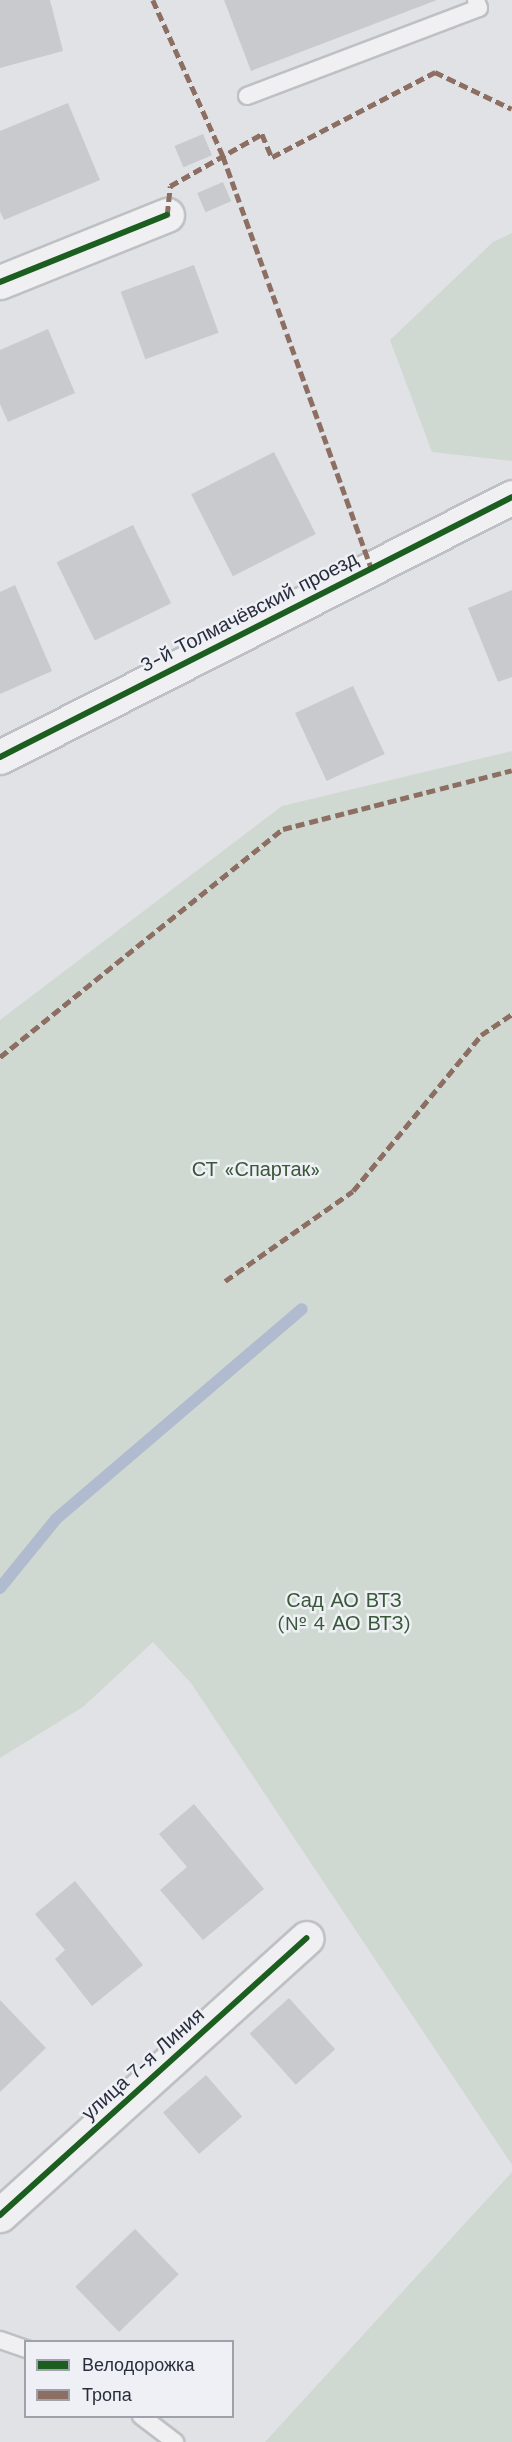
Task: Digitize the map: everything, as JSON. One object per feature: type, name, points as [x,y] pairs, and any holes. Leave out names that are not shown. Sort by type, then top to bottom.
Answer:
[{"type":"street","points":[[0,282],[167,215]]},
{"type":"street","name":"3-й Толмачёвский проезд","points":[[0,757],[512,497]]},
{"type":"street","name":"улица 7-я Линия","points":[[0,2215],[307,1938]]},
{"type":"lane","points":[[247,96],[479,8],[476,0]]},
{"type":"lane","points":[[0,2340],[24,2348]]},
{"type":"lane","points":[[144,2418],[175,2442]]},
{"type":"green space","points":[[512,233],[512,461],[432,452],[390,340],[493,242]]},
{"type":"green space","name":"СТ «Спартак»","points":[[512,751],[512,2165],[191,1683],[153,1642],[83,1707],[0,1758],[0,1020],[282,806]]},
{"type":"green space","points":[[512,2172],[512,2442],[265,2442]]},
{"type":"building","points":[[0,0],[50,0],[63,51],[0,68]]},
{"type":"building","points":[[224,0],[437,0],[251,71]]},
{"type":"building","points":[[68,103],[100,180],[4,220],[0,211],[0,131]]},
{"type":"building","points":[[203,134],[212,155],[183,167],[174,146]]},
{"type":"building","points":[[223,182],[231,201],[205,212],[197,193]]},
{"type":"building","points":[[194,265],[219,333],[145,359],[121,292]]},
{"type":"building","points":[[48,329],[75,393],[8,422],[0,404],[0,350]]},
{"type":"building","points":[[274,452],[316,534],[233,576],[191,494]]},
{"type":"building","points":[[133,525],[171,603],[95,640],[57,562]]},
{"type":"building","points":[[15,585],[52,671],[0,694],[0,592]]},
{"type":"building","points":[[512,590],[512,677],[498,682],[468,608]]},
{"type":"building","points":[[353,686],[385,754],[327,781],[295,713]]},
{"type":"building","points":[[194,1804],[264,1889],[203,1940],[160,1890],[187,1867],[159,1834]]},
{"type":"building","points":[[75,1881],[143,1965],[92,2006],[55,1959],[65,1950],[35,1914]]},
{"type":"building","points":[[289,1998],[335,2049],[296,2085],[250,2033]]},
{"type":"building","points":[[0,2000],[46,2048],[0,2092]]},
{"type":"building","points":[[206,2075],[242,2117],[199,2154],[163,2112]]},
{"type":"building","points":[[135,2229],[179,2274],[119,2332],[75,2287]]},
{"type":"waterway","points":[[0,1588],[56,1519],[302,1309]]},
{"type":"marked path","points":[[153,0],[223,156],[371,568]]},
{"type":"marked path","points":[[167,215],[170,186],[262,134],[272,157],[435,72],[512,109]]},
{"type":"marked path","points":[[0,1057],[283,829],[512,770]]},
{"type":"marked path","points":[[225,1281],[353,1191],[481,1035],[512,1014]]},
{"type":"cycle path","points":[[0,282],[167,215]]},
{"type":"cycle path","points":[[0,757],[512,497]]},
{"type":"cycle path","points":[[0,2215],[307,1938]]},
{"type":"park label","name":"Сад АО ВТЗ (№ 4 АО ВТЗ)","points":[[344,1612]]}]
